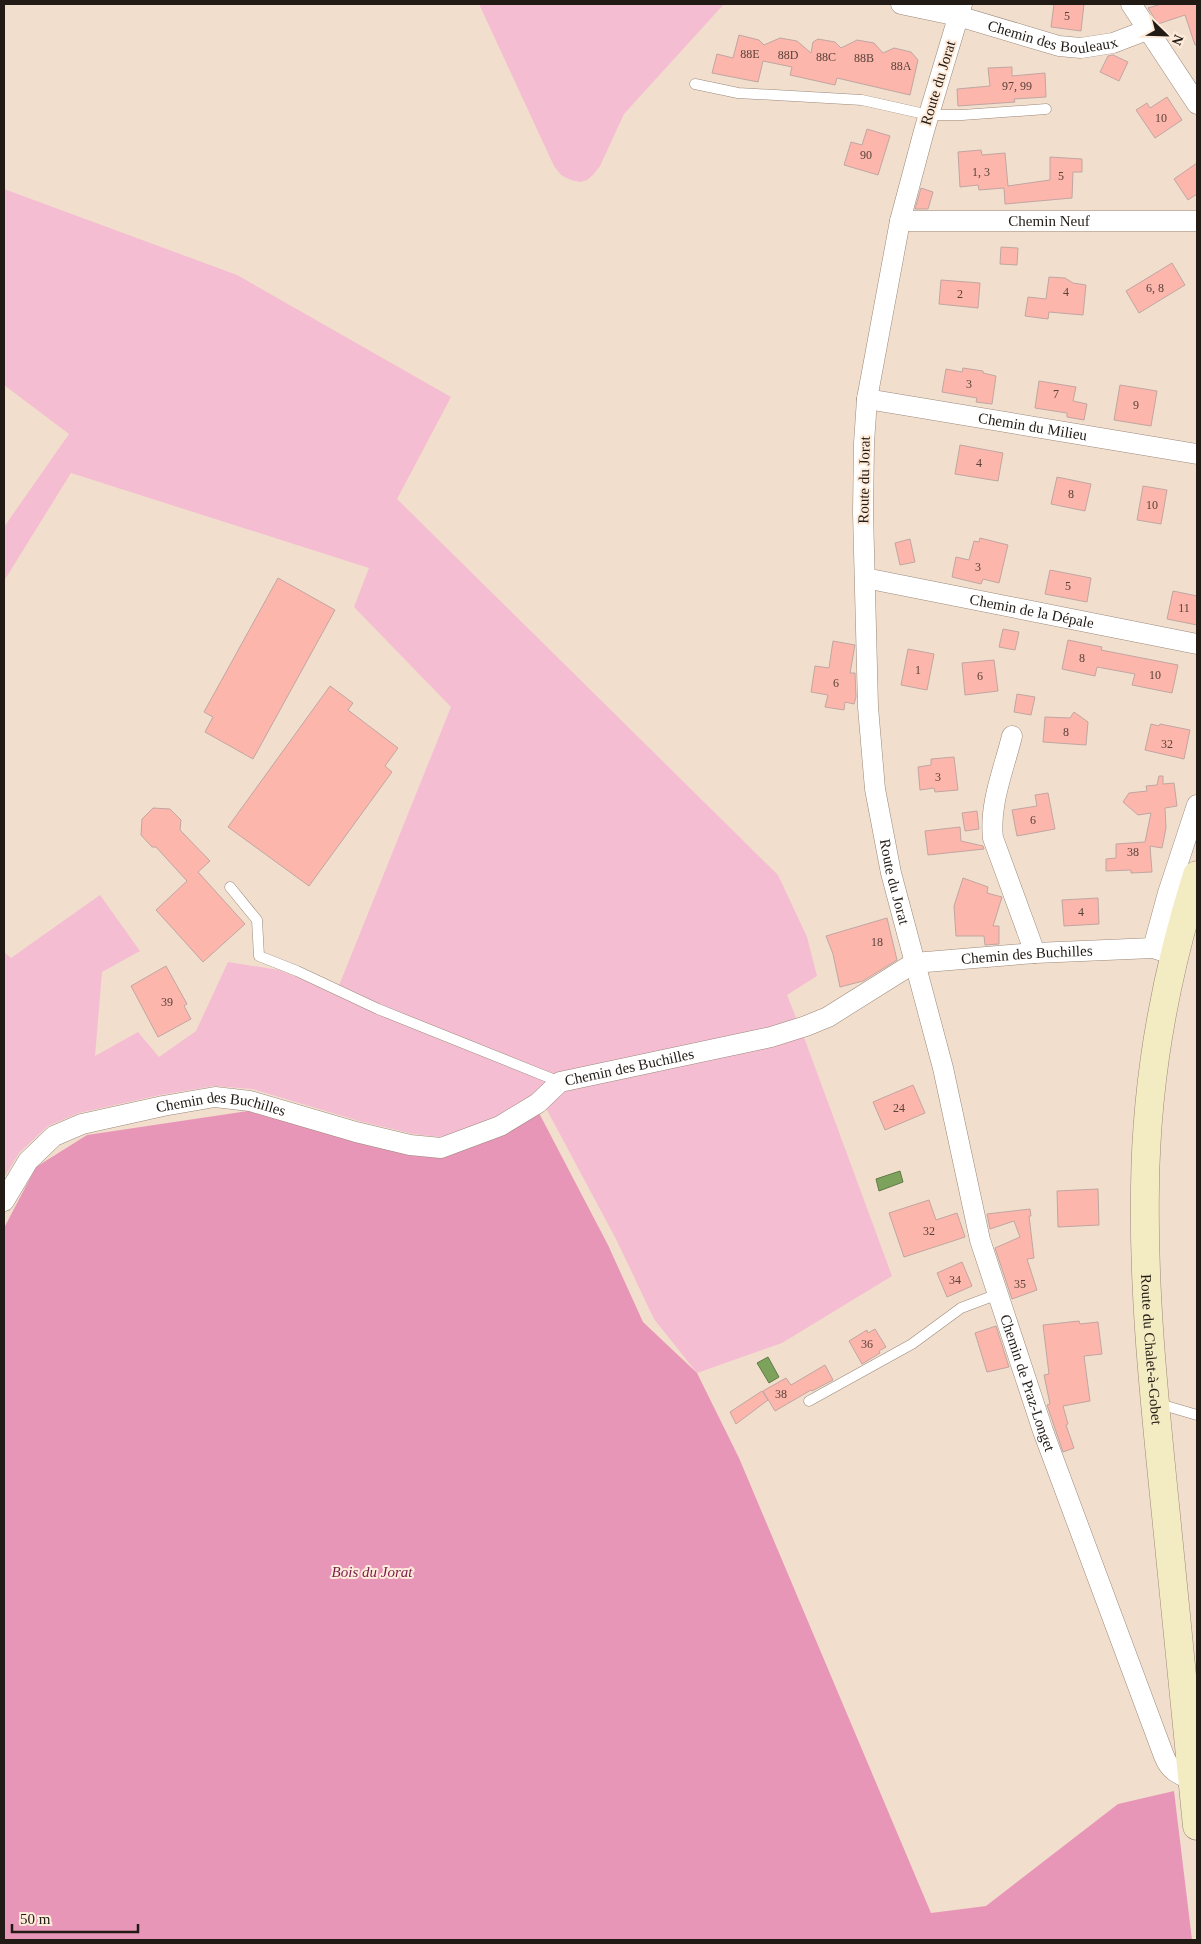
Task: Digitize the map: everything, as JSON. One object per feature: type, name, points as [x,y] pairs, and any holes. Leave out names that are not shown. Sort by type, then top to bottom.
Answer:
[{"type":"main road","name":"Route du Chalet-à-Gobet","points":[[1197,876],[1164,951],[1162,1015],[1154,1072],[1145,1185],[1146,1290],[1155,1402],[1197,1826]]},
{"type":"street","name":"Chemin des Bouleaux","points":[[901,4],[960,10],[1059,46],[1080,48],[1113,43],[1147,30]]},
{"type":"street","points":[[1131,4],[1197,104]]},
{"type":"street","name":"Route du Jorat","points":[[914,963],[891,873],[875,789],[868,707],[864,442],[867,399],[900,221],[960,10]]},
{"type":"street","name":"Chemin Neuf","points":[[900,221],[1197,221]]},
{"type":"street","name":"Chemin du Milieu","points":[[867,399],[1197,454]]},
{"type":"street","name":"Chemin de la Dépale","points":[[865,578],[1197,644]]},
{"type":"street","points":[[1012,736],[993,811],[993,838],[1035,953]]},
{"type":"street","points":[[1164,951],[1168,893],[1197,805]]},
{"type":"street","name":"Chemin des Buchilles","points":[[4,1201],[28,1161],[54,1136],[82,1124],[163,1106],[215,1098],[250,1100],[356,1132],[410,1145],[441,1148],[500,1126],[538,1103],[560,1082],[771,1037],[806,1026],[828,1017],[914,963],[1035,953],[1164,951]]},
{"type":"street","name":"Chemin de Praz-Longet","points":[[914,963],[944,1068],[980,1240],[1046,1440],[1167,1764],[1176,1773],[1192,1780]]},
{"type":"lane","points":[[695,84],[738,92],[862,100],[929,114],[962,115],[1046,109]]},
{"type":"lane","points":[[230,887],[257,920],[259,956],[297,971],[378,1009],[560,1082]]},
{"type":"lane","points":[[809,1401],[912,1344],[961,1308],[998,1294]]},
{"type":"lane","points":[[1155,1402],[1197,1415]]},
{"type":"shaded area","points":[[479,4],[724,4],[624,114],[600,166],[587,180],[580,182],[561,175],[554,166]]},
{"type":"shaded area","points":[[4,189],[237,275],[451,397],[397,499],[778,875],[807,937],[817,976],[787,995],[892,1276],[782,1343],[697,1373],[654,1319],[616,1239],[540,1097],[495,1119],[459,1133],[439,1137],[413,1134],[359,1121],[252,1089],[214,1086],[160,1095],[79,1113],[48,1126],[19,1153],[4,1178],[4,952],[11,958],[100,895],[140,951],[102,972],[95,1056],[138,1032],[159,1057],[196,1031],[228,962],[279,970],[336,993],[451,707],[354,607],[369,568],[71,473],[4,581],[4,527],[69,434],[4,385]]},
{"type":"shaded area","points":[[900,1171],[903,1182],[879,1191],[876,1179]]},
{"type":"shaded area","points":[[768,1357],[779,1377],[769,1383],[757,1363]]},
{"type":"green space","name":"Bois du Jorat","points":[[248,1111],[351,1140],[444,1156],[539,1113],[608,1245],[643,1322],[697,1373],[739,1458],[931,1913],[986,1906],[1118,1804],[1174,1791],[1192,1940],[4,1940],[4,1228],[36,1167],[87,1135]]},
{"type":"building","points":[[1054,4],[1084,4],[1081,31],[1051,27]]},
{"type":"building","points":[[1161,4],[1197,4],[1197,45],[1195,45],[1185,15],[1158,24],[1148,8]]},
{"type":"building","points":[[739,35],[759,40],[764,45],[780,38],[797,41],[811,53],[813,42],[818,39],[835,42],[841,48],[857,40],[874,43],[883,53],[894,48],[911,52],[918,60],[910,95],[837,78],[835,85],[790,75],[792,67],[763,61],[758,82],[712,73],[717,54],[733,58]]},
{"type":"building","points":[[1113,55],[1128,62],[1119,81],[1100,72],[1108,56]]},
{"type":"building","points":[[1012,67],[1012,76],[1045,73],[1046,97],[1014,99],[1015,102],[958,106],[957,89],[990,86],[988,68]]},
{"type":"building","points":[[1167,97],[1182,120],[1155,138],[1136,110],[1147,103],[1150,108]]},
{"type":"building","points":[[867,129],[890,136],[878,175],[844,165],[851,142],[862,145]]},
{"type":"building","points":[[981,150],[982,155],[1005,153],[1008,186],[1050,180],[1050,157],[1082,159],[1082,172],[1073,172],[1072,198],[1005,204],[1004,188],[979,190],[978,185],[960,187],[958,152]]},
{"type":"building","points":[[1197,163],[1197,194],[1188,200],[1174,179]]},
{"type":"building","points":[[921,188],[933,192],[928,209],[915,209]]},
{"type":"building","points":[[1001,247],[1018,248],[1017,265],[1000,264]]},
{"type":"building","points":[[1172,263],[1185,285],[1139,313],[1126,291]]},
{"type":"building","points":[[1049,277],[1065,278],[1073,283],[1086,285],[1083,315],[1049,312],[1048,319],[1025,316],[1028,297],[1046,299]]},
{"type":"building","points":[[941,280],[980,283],[978,308],[939,304]]},
{"type":"building","points":[[963,368],[983,371],[983,373],[996,376],[992,404],[976,402],[977,398],[942,392],[946,369],[962,372]]},
{"type":"building","points":[[1039,381],[1076,387],[1073,401],[1087,404],[1084,420],[1067,417],[1067,413],[1035,408]]},
{"type":"building","points":[[1120,385],[1157,391],[1151,426],[1114,420]]},
{"type":"building","points":[[960,445],[1003,453],[998,481],[955,474]]},
{"type":"building","points":[[1057,477],[1091,484],[1085,511],[1051,504]]},
{"type":"building","points":[[1143,486],[1167,490],[1161,524],[1137,520]]},
{"type":"building","points":[[980,538],[1008,545],[999,583],[983,579],[981,584],[952,577],[956,557],[969,560],[974,541],[979,542]]},
{"type":"building","points":[[910,539],[915,562],[900,565],[895,543]]},
{"type":"building","points":[[1050,570],[1091,578],[1087,602],[1045,594]]},
{"type":"building","points":[[278,578],[335,610],[253,759],[205,732],[213,717],[204,712]]},
{"type":"building","points":[[1173,591],[1197,596],[1197,625],[1167,619]]},
{"type":"building","points":[[1003,629],[1019,632],[1015,650],[999,647]]},
{"type":"building","points":[[1068,640],[1102,647],[1101,650],[1178,665],[1172,693],[1132,685],[1135,674],[1097,667],[1095,676],[1062,669]]},
{"type":"building","points":[[833,641],[855,645],[850,673],[855,673],[856,697],[854,704],[845,702],[844,710],[825,707],[828,695],[811,692],[815,666],[829,668]]},
{"type":"building","points":[[908,649],[934,654],[927,690],[901,685]]},
{"type":"building","points":[[994,660],[998,691],[965,695],[962,663]]},
{"type":"building","points":[[330,686],[353,703],[348,710],[398,748],[385,766],[392,772],[309,886],[228,827]]},
{"type":"building","points":[[1017,694],[1035,697],[1031,715],[1014,712]]},
{"type":"building","points":[[1074,712],[1088,722],[1086,745],[1043,742],[1045,717],[1070,718]]},
{"type":"building","points":[[1151,724],[1190,730],[1184,759],[1145,750]]},
{"type":"building","points":[[954,757],[958,790],[935,792],[934,788],[920,790],[918,767],[931,765],[931,759]]},
{"type":"building","points":[[1159,776],[1163,776],[1163,784],[1174,783],[1177,806],[1165,808],[1166,828],[1162,848],[1150,846],[1152,872],[1131,873],[1131,870],[1106,871],[1106,859],[1116,858],[1116,844],[1145,842],[1151,813],[1138,815],[1123,802],[1129,793],[1147,791],[1146,786],[1157,785]]},
{"type":"building","points":[[1048,793],[1055,829],[1017,836],[1012,810],[1037,806],[1035,795]]},
{"type":"building","points":[[153,808],[170,809],[181,820],[180,830],[210,861],[198,872],[245,924],[203,962],[156,910],[187,881],[156,847],[152,847],[141,835],[142,819]]},
{"type":"building","points":[[977,811],[979,829],[965,831],[962,813]]},
{"type":"building","points":[[960,827],[961,841],[983,846],[984,849],[928,855],[925,831]]},
{"type":"building","points":[[963,878],[988,887],[987,893],[1002,897],[993,926],[999,926],[999,944],[985,945],[984,936],[956,936],[954,906]]},
{"type":"building","points":[[1098,898],[1099,924],[1064,926],[1062,900]]},
{"type":"building","points":[[887,918],[897,960],[863,981],[840,987],[833,954],[826,936]]},
{"type":"building","points":[[166,966],[187,1004],[184,1006],[191,1019],[158,1037],[131,986]]},
{"type":"building","points":[[913,1085],[925,1113],[885,1130],[873,1102]]},
{"type":"building","points":[[1098,1189],[1099,1225],[1058,1227],[1057,1191]]},
{"type":"building","points":[[929,1200],[936,1220],[957,1213],[965,1237],[904,1257],[889,1213]]},
{"type":"building","points":[[1030,1209],[1031,1216],[1029,1216],[1034,1258],[1027,1259],[1037,1290],[1012,1299],[995,1248],[1020,1237],[1014,1221],[990,1229],[987,1214]]},
{"type":"building","points":[[962,1262],[972,1286],[947,1297],[937,1273]]},
{"type":"building","points":[[1079,1321],[1080,1324],[1098,1322],[1102,1354],[1084,1356],[1090,1401],[1063,1406],[1068,1424],[1066,1425],[1074,1448],[1063,1452],[1047,1405],[1050,1404],[1044,1375],[1049,1374],[1043,1325]]},
{"type":"building","points":[[996,1326],[1009,1367],[987,1372],[975,1333]]},
{"type":"building","points":[[875,1329],[886,1347],[862,1364],[849,1341],[867,1330],[868,1333]]},
{"type":"building","points":[[825,1365],[833,1380],[811,1390],[775,1411],[763,1391],[786,1378],[791,1385]]},
{"type":"building","points":[[762,1391],[768,1400],[736,1424],[730,1412]]}]
